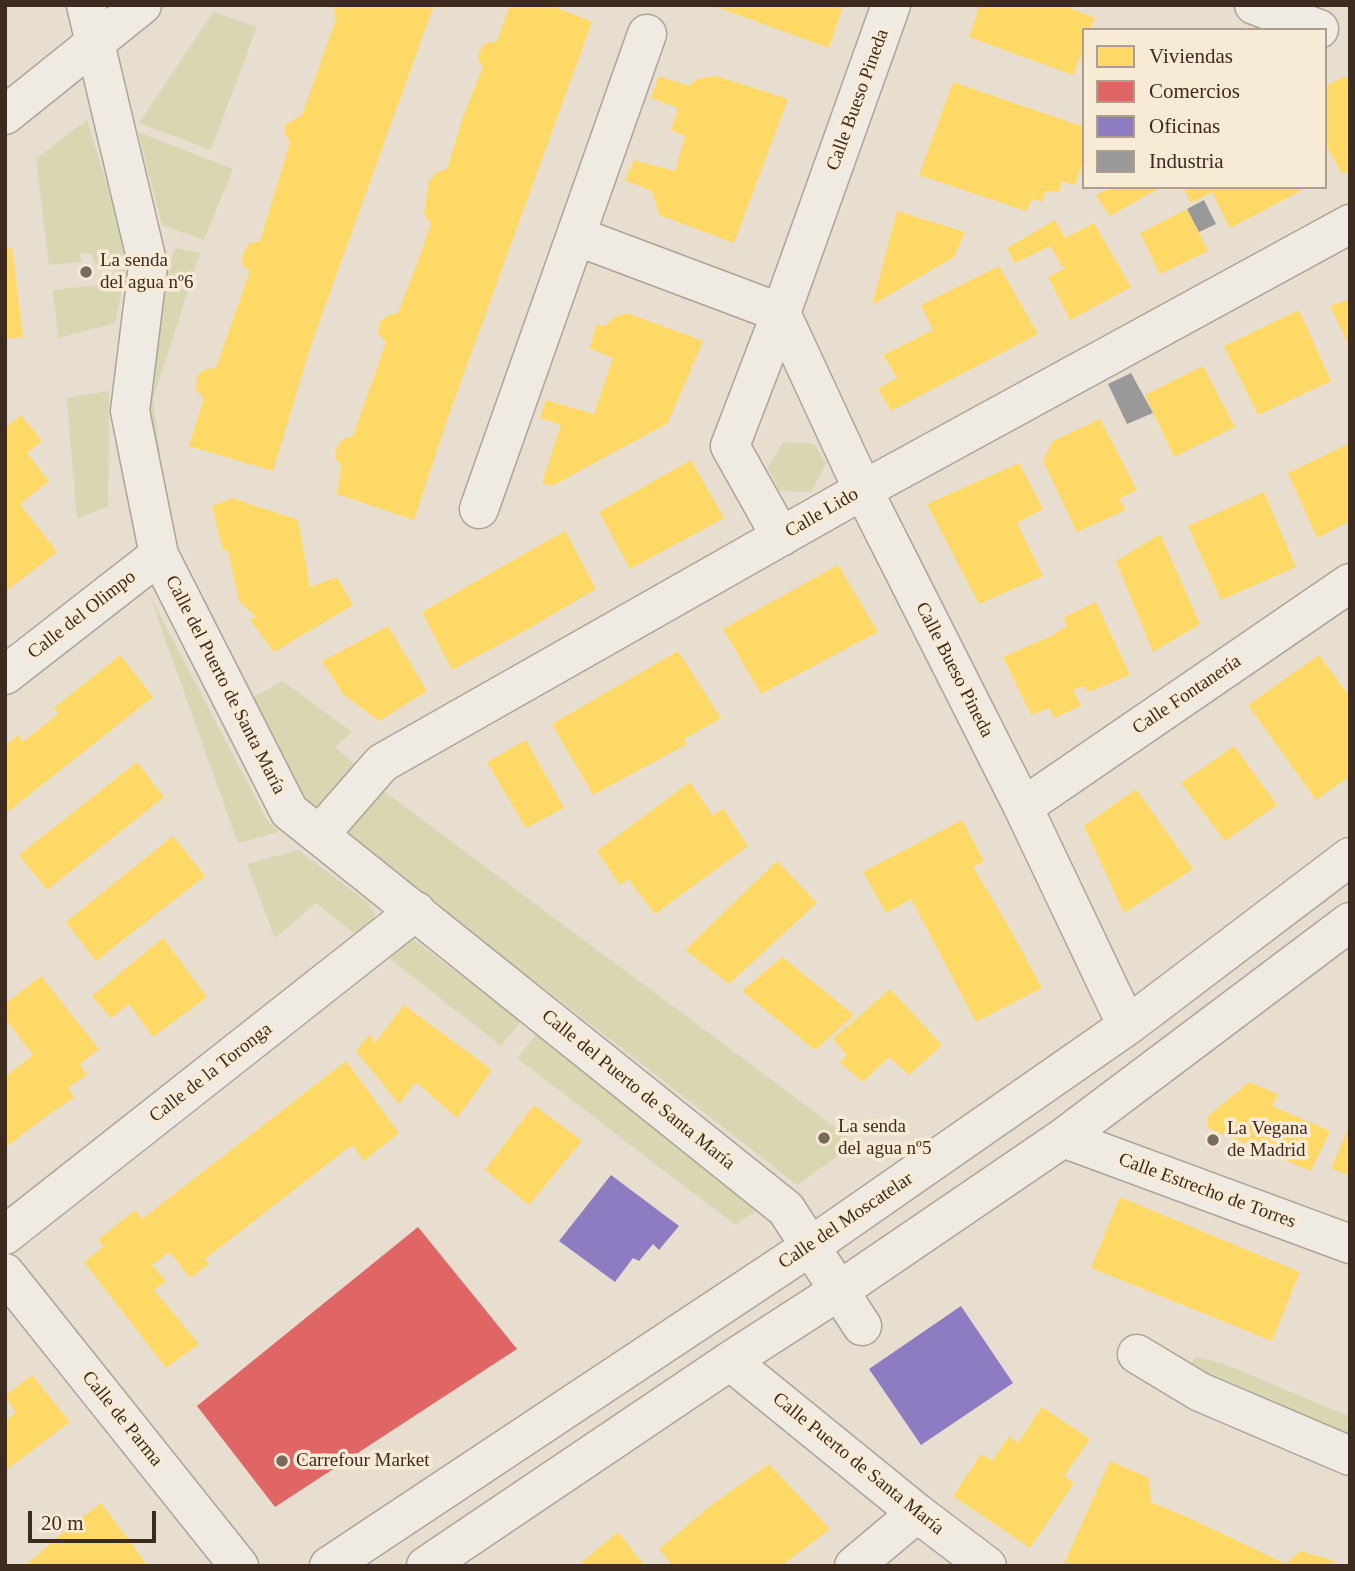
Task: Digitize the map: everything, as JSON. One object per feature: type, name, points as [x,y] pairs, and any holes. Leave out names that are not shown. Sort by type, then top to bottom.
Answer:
[{"type":"street","name":"Calle del Puerto de Santa María","points":[[86,5],[148,266],[130,411],[159,555],[289,811],[786,1209],[862,1326]]},
{"type":"street","points":[[5,115],[142,5]]},
{"type":"street","name":"Calle Bueso Pineda","points":[[781,537],[730,446],[781,313],[891,5]]},
{"type":"street","points":[[1254,5],[1316,28]]},
{"type":"street","points":[[480,509],[647,34]]},
{"type":"street","name":"Calle Lido","points":[[319,835],[382,763],[863,490],[1350,224]]},
{"type":"street","points":[[576,236],[781,313]]},
{"type":"street","name":"Calle Bueso Pineda","points":[[781,313],[863,490],[1023,807],[1127,1026]]},
{"type":"street","name":"Calle del Olimpo","points":[[5,675],[159,555]]},
{"type":"street","name":"Calle Fontanería","points":[[1023,807],[1350,583]]},
{"type":"street","name":"Calle del Moscatelar","points":[[329,1566],[811,1246],[1127,1026],[1350,856]]},
{"type":"street","name":"Calle de la Toronga","points":[[5,1235],[416,911]]},
{"type":"street","points":[[426,1566],[1063,1138],[1350,922]]},
{"type":"street","name":"Calle Estrecho de Torres","points":[[1063,1138],[1350,1244]]},
{"type":"street","name":"Calle de Parma","points":[[5,1273],[239,1566]]},
{"type":"street","points":[[1137,1354],[1200,1392],[1350,1456]]},
{"type":"street","name":"Calle Puerto de Santa María","points":[[730,1361],[917,1513],[987,1566]]},
{"type":"street","points":[[854,1566],[917,1513]]},
{"type":"shaded area","points":[[213,12],[257,27],[211,150],[139,123]]},
{"type":"shaded area","points":[[87,120],[129,258],[115,323],[58,338],[53,290],[117,283],[115,266],[95,265],[92,254],[79,253],[82,262],[49,265],[36,159]]},
{"type":"shaded area","points":[[138,132],[233,169],[204,240],[162,225]]},
{"type":"shaded area","points":[[175,248],[200,253],[153,399],[161,462],[149,470],[149,343]]},
{"type":"shaded area","points":[[109,391],[108,506],[77,519],[67,398]]},
{"type":"shaded area","points":[[783,442],[814,444],[826,463],[811,492],[779,491],[768,467]]},
{"type":"shaded area","points":[[149,594],[267,820],[279,832],[238,843]]},
{"type":"shaded area","points":[[283,681],[352,732],[335,747],[364,772],[322,825],[306,811],[244,702]]},
{"type":"shaded area","points":[[368,779],[856,1143],[797,1185],[552,994],[325,826]]},
{"type":"shaded area","points":[[298,850],[369,903],[375,915],[360,938],[316,903],[275,938],[247,864]]},
{"type":"shaded area","points":[[409,936],[521,1021],[501,1046],[384,954]]},
{"type":"shaded area","points":[[536,1035],[760,1208],[735,1225],[517,1058]]},
{"type":"shaded area","points":[[1195,1357],[1222,1363],[1350,1417],[1350,1436],[1244,1396],[1190,1366]]},
{"type":"building: Viviendas","points":[[333,5],[434,5],[311,345],[273,471],[189,446],[204,398],[196,390],[197,376],[205,369],[216,368],[250,271],[243,266],[242,256],[248,244],[260,241],[290,142],[285,133],[285,125],[302,115],[336,19]]},
{"type":"building: Viviendas","points":[[510,5],[550,5],[592,22],[448,417],[414,520],[337,494],[341,466],[335,458],[336,448],[343,439],[353,436],[386,342],[378,333],[380,321],[398,313],[415,269],[431,224],[424,214],[429,181],[436,173],[447,169],[463,117],[483,67],[478,60],[479,52],[484,44],[497,41]]},
{"type":"building: Viviendas","points":[[711,5],[843,5],[829,48]]},
{"type":"building: Viviendas","points":[[980,5],[1073,5],[1072,9],[1095,18],[1091,28],[1082,28],[1082,52],[1073,75],[969,37]]},
{"type":"building: Viviendas","points":[[659,76],[689,86],[697,79],[716,76],[788,99],[734,243],[659,215],[652,191],[625,180],[634,160],[675,171],[685,136],[671,130],[678,108],[651,98]]},
{"type":"building: Viviendas","points":[[1345,76],[1350,84],[1350,170],[1342,174],[1327,148],[1327,85]]},
{"type":"building: Viviendas","points":[[953,82],[1082,126],[1082,164],[1075,185],[1062,181],[1059,192],[1045,191],[1042,202],[1032,199],[1026,211],[919,175]]},
{"type":"building: Viviendas","points":[[1107,189],[1157,189],[1110,216],[1096,195]]},
{"type":"building: Viviendas","points":[[1184,189],[1304,189],[1230,228],[1212,192],[1191,203]]},
{"type":"building: Viviendas","points":[[1187,209],[1208,251],[1160,274],[1140,233]]},
{"type":"building: Viviendas","points":[[897,211],[965,232],[954,257],[872,305]]},
{"type":"building: Viviendas","points":[[1055,220],[1065,238],[1094,223],[1131,287],[1070,320],[1048,277],[1064,269],[1050,246],[1015,263],[1007,248]]},
{"type":"building: Viviendas","points":[[5,248],[12,248],[23,337],[5,339]]},
{"type":"building: Viviendas","points":[[999,266],[1038,334],[891,411],[878,389],[897,378],[883,355],[933,330],[921,305]]},
{"type":"building: Viviendas","points":[[1350,299],[1350,348],[1330,306]]},
{"type":"building: Viviendas","points":[[1299,310],[1331,381],[1258,415],[1224,346]]},
{"type":"building: Viviendas","points":[[627,313],[703,341],[668,423],[552,486],[542,483],[561,425],[540,418],[546,400],[594,414],[613,358],[589,348],[597,324],[605,326],[615,317]]},
{"type":"building: Viviendas","points":[[1203,366],[1235,427],[1174,457],[1145,395]]},
{"type":"building: Viviendas","points":[[21,415],[42,441],[27,453],[49,481],[20,504],[57,552],[5,592],[5,428]]},
{"type":"building: Viviendas","points":[[1100,419],[1137,490],[1119,499],[1126,510],[1077,532],[1043,461],[1053,441]]},
{"type":"building: Viviendas","points":[[1350,443],[1350,521],[1317,538],[1288,473]]},
{"type":"building: Viviendas","points":[[691,460],[724,518],[630,569],[599,512]]},
{"type":"building: Viviendas","points":[[1019,463],[1043,509],[1017,523],[1043,576],[979,604],[927,504]]},
{"type":"building: Viviendas","points":[[1264,492],[1296,567],[1221,600],[1188,526]]},
{"type":"building: Viviendas","points":[[232,498],[298,520],[310,587],[337,577],[353,605],[274,652],[250,620],[256,617],[239,601],[228,550],[223,551],[212,506]]},
{"type":"building: Viviendas","points":[[565,531],[596,589],[452,670],[422,612]]},
{"type":"building: Viviendas","points":[[1160,534],[1200,624],[1153,652],[1116,561]]},
{"type":"building: Viviendas","points":[[838,565],[878,632],[761,694],[723,629]]},
{"type":"building: Viviendas","points":[[1096,602],[1130,675],[1088,692],[1084,686],[1073,690],[1081,706],[1054,718],[1049,708],[1031,715],[1003,657],[1049,637],[1067,626],[1064,617]]},
{"type":"building: Viviendas","points":[[388,626],[427,691],[379,721],[343,694],[322,661]]},
{"type":"building: Viviendas","points":[[678,651],[721,718],[684,739],[687,744],[593,795],[552,724]]},
{"type":"building: Viviendas","points":[[120,655],[153,697],[5,814],[5,746],[18,735],[23,742],[58,714],[54,708]]},
{"type":"building: Viviendas","points":[[1319,655],[1350,697],[1350,776],[1316,800],[1248,705]]},
{"type":"building: Viviendas","points":[[526,740],[564,808],[526,828],[487,762]]},
{"type":"building: Viviendas","points":[[1234,746],[1277,805],[1225,841],[1181,783]]},
{"type":"building: Viviendas","points":[[137,762],[164,797],[47,890],[19,855]]},
{"type":"building: Viviendas","points":[[690,782],[713,816],[723,808],[748,846],[655,914],[628,879],[620,885],[597,851]]},
{"type":"building: Viviendas","points":[[1136,789],[1193,869],[1124,913],[1084,826]]},
{"type":"building: Viviendas","points":[[962,820],[984,861],[973,867],[1042,988],[976,1022],[911,899],[886,913],[863,872]]},
{"type":"building: Viviendas","points":[[173,836],[205,876],[96,961],[66,922]]},
{"type":"building: Viviendas","points":[[777,861],[817,903],[729,984],[685,950]]},
{"type":"building: Viviendas","points":[[163,938],[207,997],[153,1037],[129,1004],[111,1018],[92,996]]},
{"type":"building: Viviendas","points":[[782,957],[854,1015],[815,1050],[742,991]]},
{"type":"building: Viviendas","points":[[41,976],[99,1049],[80,1064],[87,1075],[68,1088],[74,1098],[5,1148],[5,1077],[33,1055],[5,1018],[5,1004]]},
{"type":"building: Viviendas","points":[[890,989],[942,1045],[909,1075],[889,1057],[863,1082],[840,1063],[847,1055],[833,1039]]},
{"type":"building: Viviendas","points":[[404,1005],[492,1070],[457,1118],[416,1082],[399,1104],[356,1051],[370,1034],[375,1043]]},
{"type":"building: Viviendas","points":[[346,1061],[399,1133],[364,1161],[352,1145],[205,1259],[209,1264],[190,1278],[170,1252],[152,1265],[166,1281],[154,1290],[199,1344],[166,1368],[84,1262],[104,1246],[98,1240],[135,1210],[142,1219]]},
{"type":"building: Viviendas","points":[[1249,1082],[1278,1094],[1272,1106],[1330,1131],[1311,1171],[1208,1128],[1207,1117]]},
{"type":"building: Viviendas","points":[[534,1105],[582,1141],[529,1205],[485,1170]]},
{"type":"building: Viviendas","points":[[1350,1125],[1350,1176],[1331,1168]]},
{"type":"building: Viviendas","points":[[1120,1197],[1300,1272],[1272,1341],[1091,1268]]},
{"type":"building: Viviendas","points":[[32,1375],[70,1422],[5,1471],[5,1421],[16,1412],[5,1396]]},
{"type":"building: Viviendas","points":[[1042,1407],[1090,1439],[1064,1476],[1074,1483],[1030,1548],[953,1496],[981,1454],[992,1461],[1009,1436],[1018,1443]]},
{"type":"building: Viviendas","points":[[1110,1461],[1149,1478],[1151,1502],[1286,1564],[1300,1551],[1335,1561],[1334,1566],[1063,1566]]},
{"type":"building: Viviendas","points":[[769,1464],[830,1529],[781,1566],[673,1566],[659,1549],[713,1504]]},
{"type":"building: Viviendas","points":[[101,1503],[148,1566],[25,1566],[61,1534]]},
{"type":"building: Viviendas","points":[[618,1532],[645,1566],[577,1566]]},
{"type":"building: Comercios","points":[[418,1227],[517,1349],[275,1507],[197,1406]]},
{"type":"building: Oficinas","points":[[611,1175],[679,1226],[659,1250],[653,1244],[639,1261],[633,1258],[615,1282],[559,1241]]},
{"type":"building: Oficinas","points":[[961,1306],[1013,1383],[921,1445],[869,1369]]},
{"type":"building: Industria","points":[[1204,200],[1216,224],[1199,232],[1187,209]]},
{"type":"building: Industria","points":[[1131,373],[1153,413],[1127,424],[1108,384]]},
{"type":"place","name":"La senda del agua nº6","points":[[86,272]]},
{"type":"place","name":"La senda del agua nº5","points":[[824,1138]]},
{"type":"place","name":"La Vegana de Madrid","points":[[1213,1140]]},
{"type":"place","name":"Carrefour Market","points":[[282,1461]]}]
